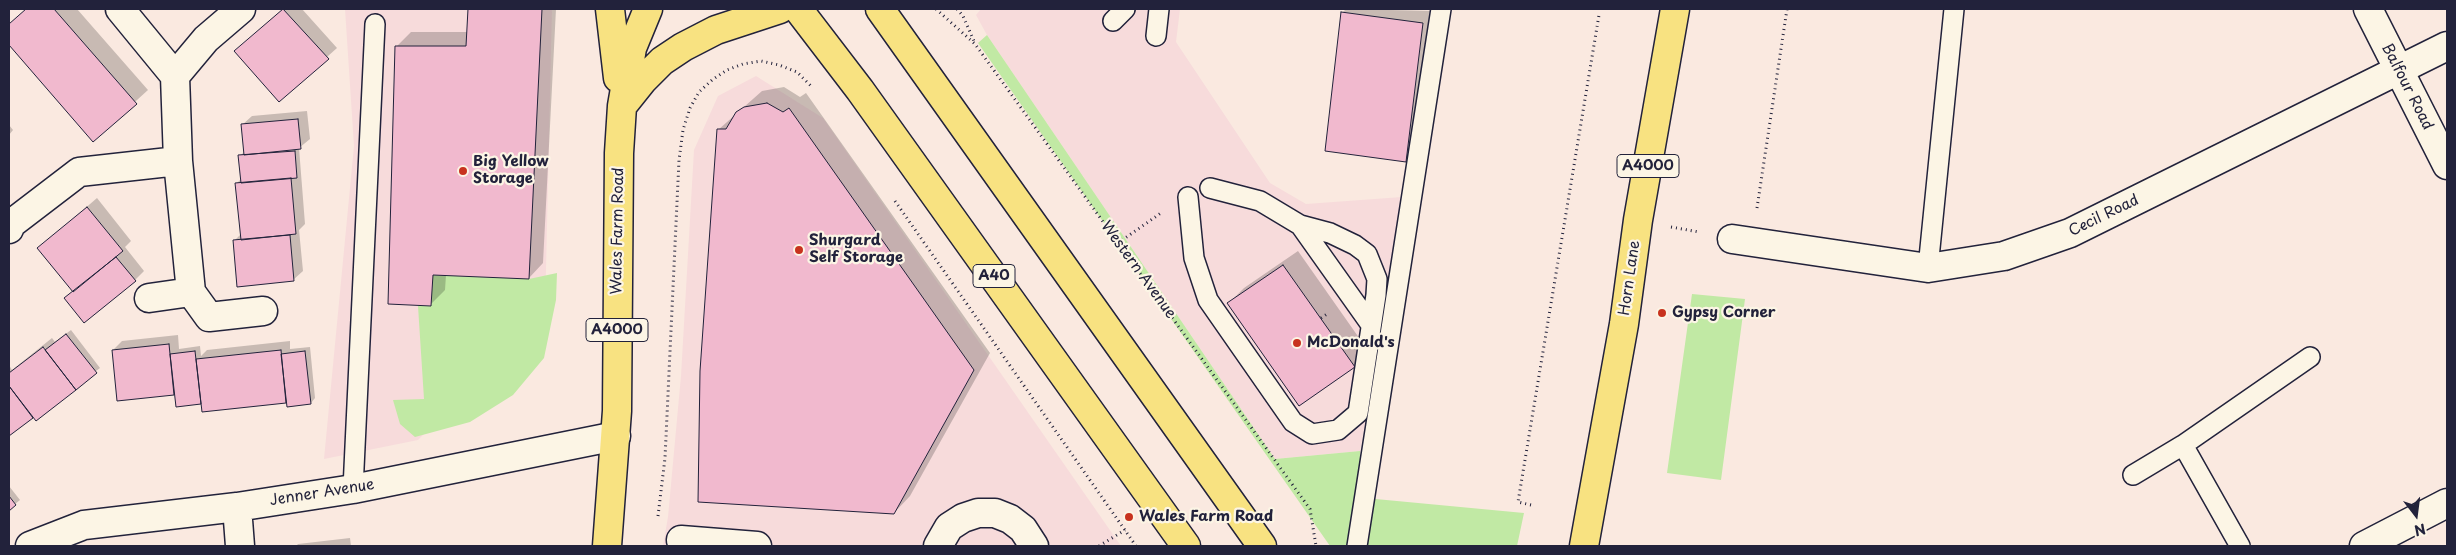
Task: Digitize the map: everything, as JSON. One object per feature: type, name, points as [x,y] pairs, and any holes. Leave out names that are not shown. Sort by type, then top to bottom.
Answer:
[{"type":"main road","name":"A4000","points":[[610,9],[622,106]]},
{"type":"main road","name":"Wales Farm Road","points":[[607,546],[616,436],[619,153],[622,106],[632,48],[648,9]]},
{"type":"main road","points":[[622,106],[643,80],[662,61],[683,47],[716,30],[780,9]]},
{"type":"main road","name":"A40","points":[[798,9],[860,90],[1186,546]]},
{"type":"main road","points":[[880,9],[1262,546]]},
{"type":"main road","name":"Horn Lane","points":[[1584,546],[1624,324],[1638,220],[1675,9]]},
{"type":"street","points":[[120,9],[175,76],[178,161],[191,292],[209,317],[263,311]]},
{"type":"street","points":[[175,76],[206,39],[240,9]]},
{"type":"street","name":"Balfour Road","points":[[2368,9],[2398,72],[2447,165]]},
{"type":"street","name":"Cecil Road","points":[[1742,240],[1928,268],[2004,256],[2070,233],[2398,72],[2447,46]]},
{"type":"street","points":[[9,229],[12,224],[79,172],[178,161]]},
{"type":"street","points":[[149,298],[191,292]]},
{"type":"street","name":"Jenner Avenue","points":[[30,546],[84,525],[237,507],[353,489],[616,436]]},
{"type":"street","points":[[2364,546],[2447,503]]},
{"type":"street","points":[[237,507],[240,546]]},
{"type":"street","points":[[938,546],[949,528],[963,518],[978,513],[995,513],[1010,519],[1023,529],[1034,545]]},
{"type":"street","points":[[681,540],[715,545],[757,546]]},
{"type":"lane","points":[[1156,36],[1159,9]]},
{"type":"lane","points":[[1357,546],[1441,9]]},
{"type":"lane","points":[[1928,268],[1954,9]]},
{"type":"lane","points":[[353,489],[375,24]]},
{"type":"lane","points":[[1190,204],[1194,258],[1208,300],[1293,422],[1312,434],[1338,430],[1358,413],[1377,279],[1367,254],[1355,245],[1330,233],[1300,225],[1260,202],[1210,188]]},
{"type":"lane","points":[[1300,225],[1371,325]]},
{"type":"lane","points":[[2133,475],[2183,445],[2310,357]]},
{"type":"lane","points":[[2183,445],[2240,546]]},
{"type":"path","name":"Western Avenue","points":[[936,9],[975,44],[1310,509],[1316,546]]},
{"type":"path","points":[[957,9],[963,16],[975,44]]},
{"type":"path","points":[[1638,220],[1742,240],[1787,9]]},
{"type":"path","points":[[1531,505],[1518,502],[1599,15]]},
{"type":"path","points":[[756,53],[761,61]]},
{"type":"path","points":[[658,518],[664,458],[679,160],[683,130],[690,108],[699,92],[712,80],[735,67],[761,61],[779,64],[797,72],[816,92]]},
{"type":"path","points":[[894,200],[1136,546]]},
{"type":"path","points":[[1118,243],[1168,209],[1190,204]]},
{"type":"path","points":[[1321,318],[1327,314],[1322,306]]},
{"type":"path","points":[[1099,546],[1125,530]]},
{"type":"shaded area","points":[[345,9],[552,9],[545,313],[418,440],[324,459],[354,146]]},
{"type":"shaded area","points":[[981,9],[1180,9],[1176,42],[1270,183],[1306,204],[1402,197],[1391,274],[1360,451],[1275,459],[987,35],[976,15]]},
{"type":"shaded area","name":"Shurgard Self Storage","points":[[756,76],[823,118],[1121,546],[663,546],[668,517],[681,376],[694,150],[718,96]]},
{"type":"green space","points":[[987,35],[1275,459],[1360,451],[1365,498],[1524,513],[1517,546],[1330,546],[978,43]]},
{"type":"green space","points":[[557,273],[556,300],[544,358],[513,395],[470,422],[415,437],[400,424],[393,400],[424,399],[418,306],[431,306],[433,275],[529,279]]},
{"type":"green space","points":[[1692,294],[1745,299],[1721,480],[1667,473]]},
{"type":"building","points":[[26,9],[54,9],[137,104],[93,142],[9,45],[9,24]]},
{"type":"building","points":[[283,9],[329,59],[279,102],[234,51]]},
{"type":"building","name":"Big Yellow Storage","points":[[468,9],[542,9],[529,279],[433,275],[431,306],[388,304],[395,46],[466,46]]},
{"type":"building","points":[[1341,12],[1423,23],[1406,162],[1325,151]]},
{"type":"building","name":"Shurgard Self Storage","points":[[767,103],[783,112],[789,108],[974,370],[894,514],[698,502],[700,371],[717,129],[726,129],[736,112],[744,107]]},
{"type":"building","points":[[298,119],[301,149],[244,155],[241,124]]},
{"type":"building","points":[[295,151],[297,178],[241,183],[238,155]]},
{"type":"building","points":[[291,178],[296,234],[241,240],[235,183]]},
{"type":"building","points":[[87,207],[123,251],[73,292],[37,248]]},
{"type":"building","points":[[290,235],[294,281],[237,287],[233,240]]},
{"type":"building","points":[[116,257],[136,281],[84,323],[64,298]]},
{"type":"building","name":"McDonald's","points":[[1283,265],[1355,367],[1299,406],[1227,303]]},
{"type":"building","points":[[66,334],[97,373],[76,390],[45,350]]},
{"type":"building","points":[[169,344],[174,395],[117,401],[112,350]]},
{"type":"building","points":[[43,347],[76,390],[36,421],[9,386],[9,373]]},
{"type":"building","points":[[281,350],[286,403],[202,412],[196,359]]},
{"type":"building","points":[[195,351],[201,404],[176,407],[170,354]]},
{"type":"building","points":[[305,351],[311,404],[287,407],[281,354]]},
{"type":"building","points":[[9,386],[33,418],[9,436]]},
{"type":"building","points":[[9,496],[16,505],[9,511]]},
{"type":"place","name":"Big Yellow Storage","points":[[463,171]]},
{"type":"place","name":"Shurgard Self Storage","points":[[799,250]]},
{"type":"place","name":"Gypsy Corner","points":[[1662,313]]},
{"type":"place","name":"McDonald's","points":[[1297,343]]},
{"type":"place","name":"Wales Farm Road","points":[[1129,517]]}]
